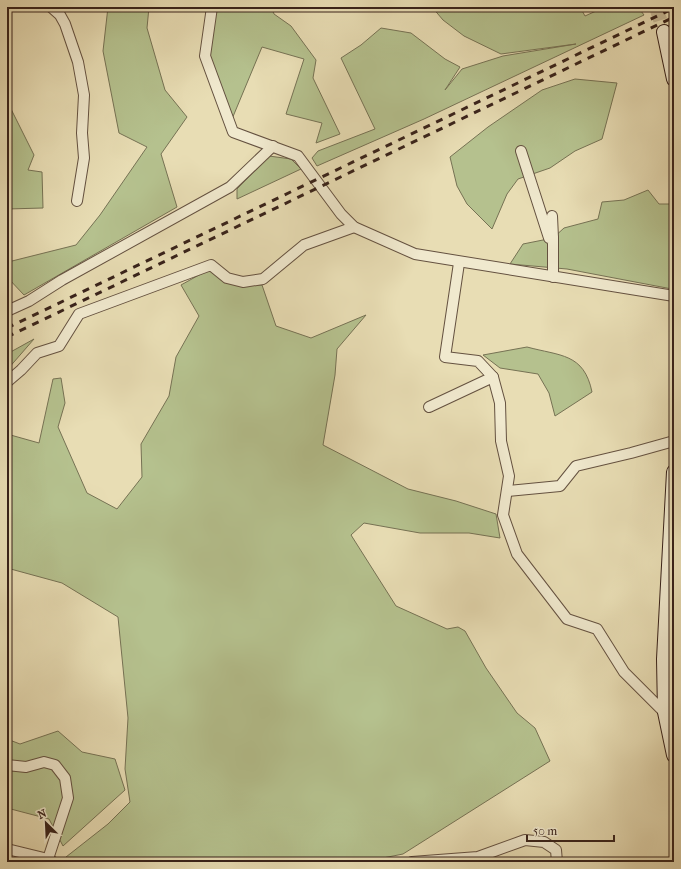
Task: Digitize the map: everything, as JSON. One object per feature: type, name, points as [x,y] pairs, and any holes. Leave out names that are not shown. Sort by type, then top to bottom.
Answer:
[{"type":"main road","points":[[664,32],[674,79]]},
{"type":"main road","points":[[674,472],[664,659],[665,712],[674,755]]},
{"type":"street","points":[[51,7],[60,15],[65,24],[78,62],[84,95],[82,133],[84,158],[77,201]]},
{"type":"street","points":[[212,7],[205,56],[233,132],[298,156],[341,214],[354,227],[415,254],[459,263],[674,296]]},
{"type":"street","points":[[7,311],[29,301],[62,280],[230,186],[273,146]]},
{"type":"street","points":[[521,151],[547,235],[553,277]]},
{"type":"street","points":[[547,235],[552,216]]},
{"type":"street","points":[[7,382],[21,370],[36,353],[59,346],[79,314],[211,265],[227,278],[243,282],[263,280],[304,245],[354,227]]},
{"type":"street","points":[[459,263],[445,357],[478,361],[493,377],[500,403],[501,441],[509,476],[504,515],[516,554],[567,619],[597,629],[624,672],[665,712],[674,729]]},
{"type":"street","points":[[429,407],[493,377]]},
{"type":"street","points":[[507,491],[560,486],[576,466],[631,454],[674,440]]},
{"type":"street","points":[[7,765],[26,767],[44,762],[55,765],[65,778],[68,798],[50,860],[7,849]]},
{"type":"street","points":[[412,862],[478,857],[525,840],[544,842],[556,850],[558,862]]},
{"type":"green space","points":[[108,7],[149,7],[147,28],[165,90],[187,117],[161,154],[177,207],[24,295],[7,277],[8,262],[76,245],[100,215],[147,147],[119,133],[103,51]]},
{"type":"green space","points":[[217,7],[271,7],[274,14],[291,26],[316,60],[313,78],[340,134],[316,143],[322,123],[286,114],[304,59],[262,47],[232,119],[208,54]]},
{"type":"green space","points":[[432,7],[580,7],[585,16],[605,7],[638,7],[644,15],[424,119],[317,166],[312,158],[318,151],[375,129],[341,58],[361,45],[381,28],[411,33],[445,59],[460,67],[445,90],[462,69],[503,56],[576,44],[501,54],[464,36],[443,20]]},
{"type":"green space","points":[[575,79],[617,83],[602,139],[575,151],[550,168],[518,179],[507,194],[492,229],[467,204],[457,186],[450,157],[488,127],[542,90]]},
{"type":"green space","points":[[7,101],[34,155],[28,170],[42,172],[43,208],[7,209]]},
{"type":"green space","points":[[269,156],[291,159],[301,169],[237,199],[237,189]]},
{"type":"green space","points":[[648,190],[659,204],[674,204],[674,275],[672,289],[567,269],[510,264],[523,244],[553,238],[564,228],[598,219],[602,202],[624,200]]},
{"type":"green space","points":[[208,270],[234,284],[262,285],[276,326],[311,338],[366,315],[337,349],[335,375],[323,445],[408,489],[456,501],[496,514],[500,538],[469,533],[420,533],[364,523],[351,535],[396,606],[447,629],[458,627],[465,631],[486,668],[517,713],[535,728],[550,761],[403,854],[363,862],[72,862],[66,857],[108,824],[130,802],[125,769],[128,718],[118,617],[62,583],[7,568],[7,434],[39,443],[53,379],[61,378],[65,403],[58,427],[87,493],[117,509],[142,477],[141,444],[169,396],[176,357],[199,316],[181,285]]},
{"type":"green space","points":[[34,339],[7,370],[7,354]]},
{"type":"green space","points":[[527,347],[560,355],[577,363],[588,379],[592,392],[555,416],[549,393],[538,374],[500,368],[483,355]]},
{"type":"green space","points":[[58,731],[82,752],[115,759],[125,790],[63,846],[49,819],[7,808],[7,739],[20,744]]},
{"type":"tunnel","points":[[656,7],[664,32]]},
{"type":"railway","points":[[7,328],[674,8]]},
{"type":"railway","points":[[7,337],[674,17]]}]
